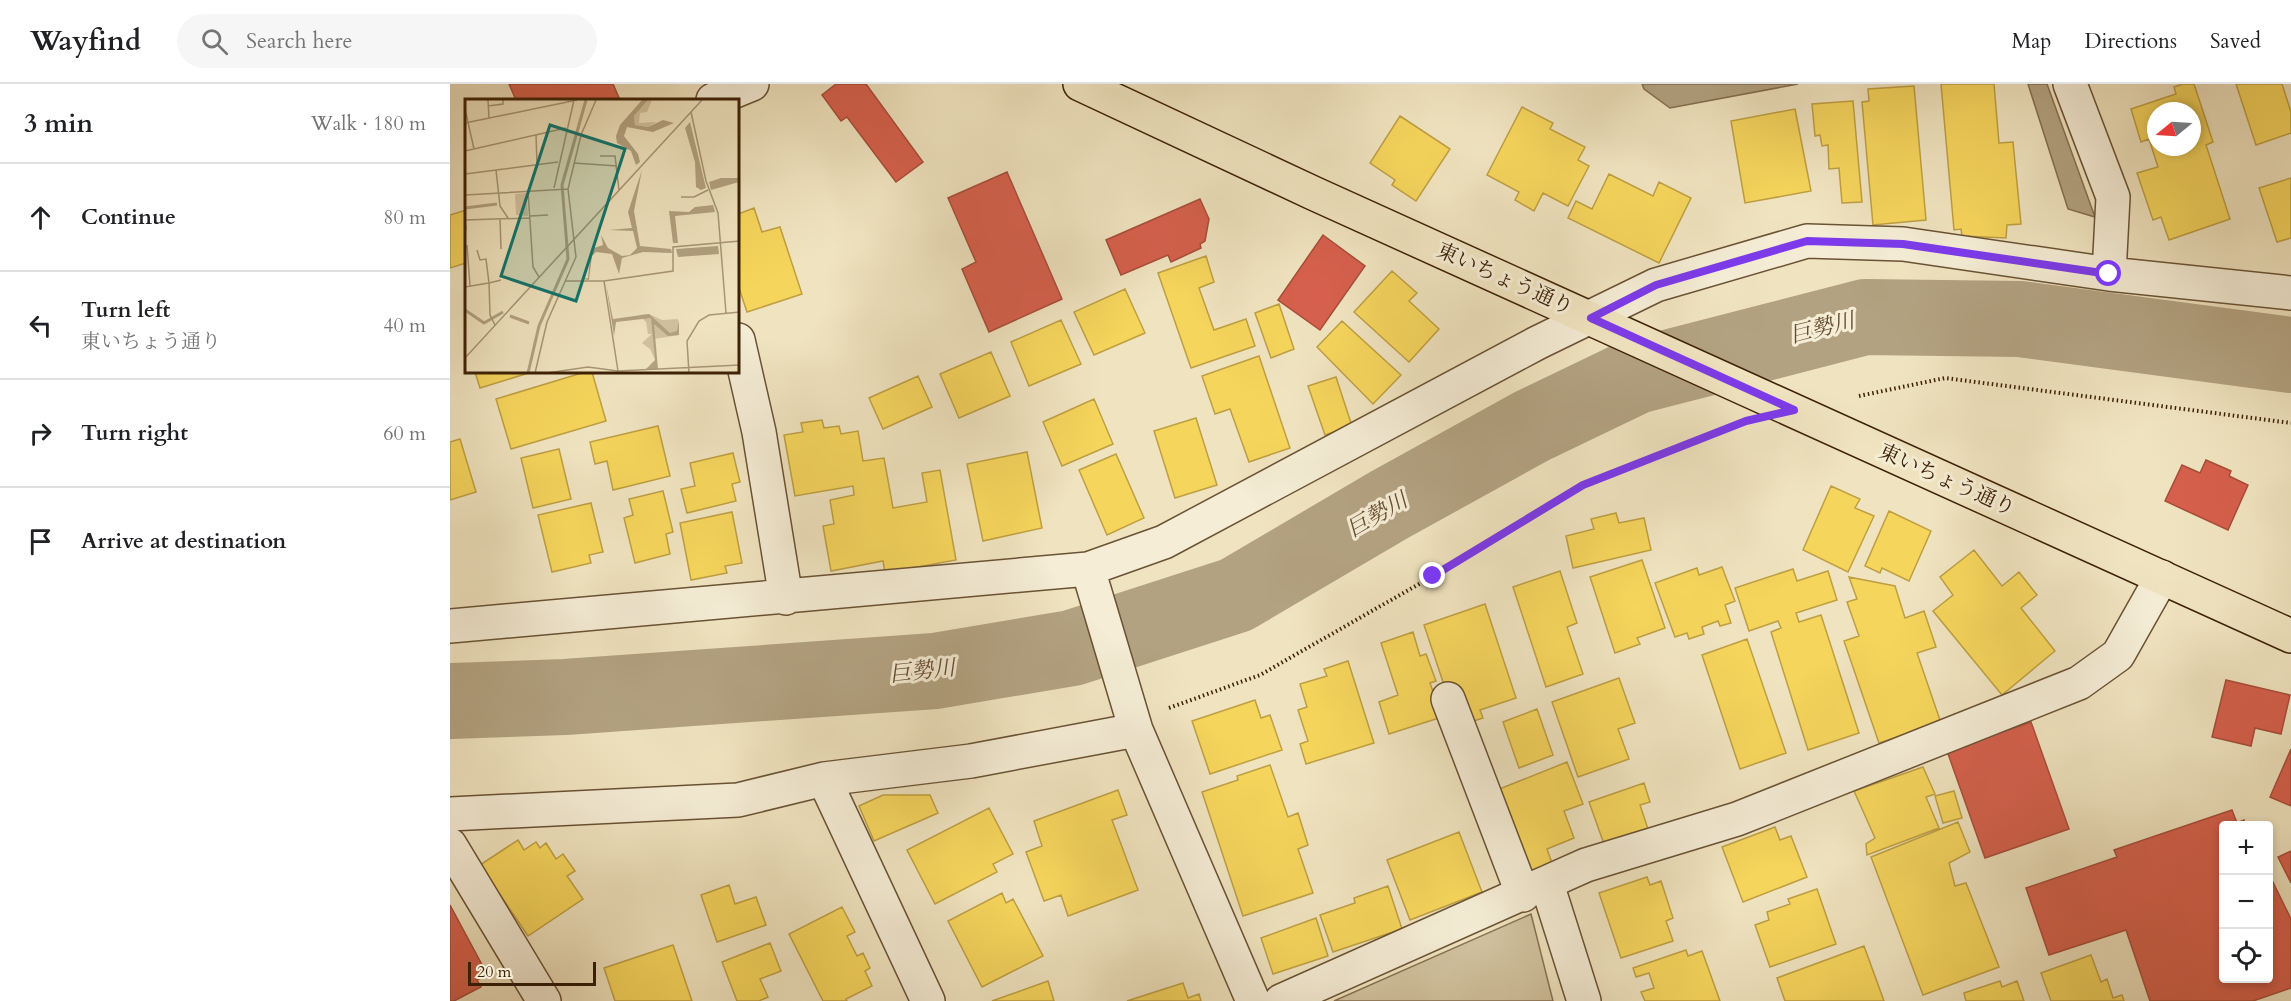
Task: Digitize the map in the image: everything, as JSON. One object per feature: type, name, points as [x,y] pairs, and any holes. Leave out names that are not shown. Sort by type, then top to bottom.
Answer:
[{"type":"main road","name":"東いちょう通り","points":[[1080,84],[2291,636]]},
{"type":"street","points":[[715,99],[752,84]]},
{"type":"street","points":[[2070,84],[2112,197],[2109,274]]},
{"type":"street","points":[[450,626],[786,598],[1088,569],[1164,542],[1537,343],[1656,285],[1807,241],[1903,244],[2109,274],[2291,293]]},
{"type":"street","points":[[740,349],[759,432],[786,598]]},
{"type":"street","points":[[1088,569],[1136,730],[1253,1001]]},
{"type":"street","points":[[1281,1001],[1535,890],[1586,865],[1737,819],[2079,683],[2118,655],[2162,577]]},
{"type":"street","points":[[1448,699],[1584,1001]]},
{"type":"street","points":[[450,814],[738,800],[824,779],[970,761],[1136,730]]},
{"type":"street","points":[[824,779],[926,1000]]},
{"type":"street","points":[[450,845],[544,1001]]},
{"type":"path","points":[[1852,398],[1945,378],[2291,423]]},
{"type":"path","points":[[1136,730],[1165,710],[1260,675],[1433,576],[1583,485],[1735,425]]},
{"type":"shaded area","points":[[1642,84],[1798,84],[1670,108],[1644,89]]},
{"type":"shaded area","points":[[2028,84],[2047,84],[2095,217],[2068,209]]},
{"type":"shaded area","points":[[1531,914],[1553,1001],[1334,1001]]},
{"type":"building: Homes","points":[[1941,84],[1994,84],[1999,143],[2013,142],[2021,224],[2007,225],[2006,238],[1962,236],[1961,229],[1954,230]]},
{"type":"building: Homes","points":[[2194,84],[2200,102],[2152,102],[2176,94],[2174,87]]},
{"type":"building: Homes","points":[[2236,84],[2282,84],[2291,112],[2291,133],[2256,145]]},
{"type":"building: Homes","points":[[1914,86],[1926,220],[1873,225],[1862,102],[1869,101],[1868,89]]},
{"type":"building: Homes","points":[[1853,101],[1862,202],[1842,203],[1839,168],[1829,169],[1828,145],[1822,146],[1820,135],[1815,136],[1812,104]]},
{"type":"building: Homes","points":[[2147,104],[2147,140],[2141,142],[2131,109]]},
{"type":"building: Homes","points":[[2201,105],[2213,142],[2206,145],[2230,219],[2169,240],[2161,217],[2153,220],[2137,173],[2158,167],[2154,156],[2201,156]]},
{"type":"building: Homes","points":[[1522,107],[1553,123],[1550,129],[1585,147],[1578,160],[1589,166],[1568,206],[1543,193],[1534,211],[1515,200],[1519,192],[1487,175]]},
{"type":"building: Homes","points":[[1795,109],[1811,191],[1745,203],[1731,121]]},
{"type":"building: Homes","points":[[1400,116],[1450,149],[1416,201],[1392,185],[1395,180],[1370,163]]},
{"type":"building: Homes","points":[[1609,174],[1653,196],[1659,182],[1691,198],[1659,263],[1568,218],[1576,201],[1592,209]]},
{"type":"building: Homes","points":[[2291,178],[2291,238],[2277,242],[2259,188]]},
{"type":"building: Homes","points":[[754,208],[762,232],[780,227],[802,294],[747,312],[740,291],[740,213]]},
{"type":"building: Homes","points":[[465,210],[465,263],[450,268],[450,215]]},
{"type":"building: Homes","points":[[1206,256],[1214,282],[1199,288],[1214,330],[1246,319],[1255,346],[1191,368],[1158,273]]},
{"type":"building: Homes","points":[[1392,271],[1417,293],[1409,301],[1439,329],[1409,362],[1354,312]]},
{"type":"building: Homes","points":[[1125,289],[1145,333],[1094,355],[1074,312]]},
{"type":"building: Homes","points":[[1279,304],[1294,349],[1271,358],[1255,313]]},
{"type":"building: Homes","points":[[1061,320],[1081,364],[1029,386],[1011,342]]},
{"type":"building: Homes","points":[[1342,321],[1401,375],[1373,404],[1317,347]]},
{"type":"building: Homes","points":[[991,352],[1010,396],[959,418],[940,374]]},
{"type":"building: Homes","points":[[1259,356],[1290,448],[1249,462],[1230,409],[1215,414],[1202,376]]},
{"type":"building: Homes","points":[[476,374],[526,374],[480,388]]},
{"type":"building: Homes","points":[[578,374],[593,374],[606,421],[511,449],[496,399]]},
{"type":"building: Homes","points":[[918,376],[932,407],[883,429],[869,398]]},
{"type":"building: Homes","points":[[1336,377],[1352,426],[1325,435],[1308,386]]},
{"type":"building: Homes","points":[[1094,399],[1113,444],[1062,466],[1043,422]]},
{"type":"building: Homes","points":[[1196,418],[1217,485],[1175,498],[1154,431]]},
{"type":"building: Homes","points":[[822,420],[824,428],[839,426],[841,434],[858,431],[863,461],[884,458],[893,508],[927,502],[922,473],[940,470],[956,560],[885,573],[883,561],[831,571],[823,526],[834,524],[830,500],[854,495],[853,486],[795,496],[784,435],[803,432],[801,423]]},
{"type":"building: Homes","points":[[658,426],[670,476],[613,490],[607,461],[595,464],[590,442]]},
{"type":"building: Homes","points":[[460,439],[476,492],[450,500],[450,442]]},
{"type":"building: Homes","points":[[559,449],[571,499],[533,508],[521,458]]},
{"type":"building: Homes","points":[[1027,452],[1042,528],[983,541],[967,464]]},
{"type":"building: Homes","points":[[733,453],[740,482],[732,484],[736,501],[687,513],[681,489],[695,486],[690,463]]},
{"type":"building: Homes","points":[[1116,454],[1144,518],[1107,535],[1079,470]]},
{"type":"building: Homes","points":[[1831,486],[1860,499],[1855,508],[1874,516],[1848,572],[1803,550]]},
{"type":"building: Homes","points":[[663,491],[673,532],[666,534],[670,554],[635,563],[624,518],[633,515],[629,499]]},
{"type":"building: Homes","points":[[591,503],[603,552],[589,555],[591,563],[552,572],[538,515]]},
{"type":"building: Homes","points":[[1889,511],[1931,531],[1909,581],[1882,568],[1880,573],[1865,566]]},
{"type":"building: Homes","points":[[732,512],[742,563],[725,566],[727,573],[691,580],[680,523]]},
{"type":"building: Homes","points":[[1616,513],[1619,523],[1644,518],[1651,550],[1573,568],[1566,536],[1594,529],[1591,519]]},
{"type":"building: Homes","points":[[1974,550],[2002,586],[2019,572],[2037,595],[2021,608],[2055,651],[2002,695],[1933,611],[1953,595],[1940,577]]},
{"type":"building: Homes","points":[[1642,560],[1665,628],[1637,638],[1640,644],[1615,653],[1590,577]]},
{"type":"building: Homes","points":[[1722,567],[1735,601],[1725,605],[1731,623],[1720,626],[1718,621],[1702,627],[1704,634],[1689,639],[1687,633],[1675,637],[1655,583],[1697,568],[1699,575]]},
{"type":"building: Homes","points":[[1793,569],[1797,581],[1828,571],[1837,600],[1796,613],[1799,622],[1821,615],[1859,733],[1808,750],[1771,632],[1781,628],[1778,621],[1749,631],[1735,588]]},
{"type":"building: Homes","points":[[1560,571],[1577,623],[1567,627],[1583,674],[1546,687],[1513,587]]},
{"type":"building: Homes","points":[[1849,577],[1895,586],[1905,618],[1924,611],[1936,647],[1917,653],[1941,723],[1879,743],[1844,641],[1859,636],[1847,602],[1857,599]]},
{"type":"building: Homes","points":[[1485,604],[1516,698],[1480,710],[1483,718],[1465,724],[1455,718],[1424,625]]},
{"type":"building: Homes","points":[[1413,632],[1420,656],[1426,654],[1436,681],[1430,683],[1442,717],[1389,734],[1379,702],[1398,695],[1381,643]]},
{"type":"building: Homes","points":[[1747,639],[1786,753],[1740,769],[1702,655]]},
{"type":"building: Homes","points":[[1348,661],[1374,743],[1306,764],[1300,744],[1308,741],[1298,710],[1307,707],[1300,684],[1327,676],[1324,669]]},
{"type":"building: Homes","points":[[1619,678],[1635,723],[1618,729],[1629,759],[1578,777],[1552,702]]},
{"type":"building: Homes","points":[[1255,700],[1261,718],[1270,715],[1282,750],[1210,774],[1192,721]]},
{"type":"building: Homes","points":[[1537,709],[1553,755],[1519,768],[1503,722]]},
{"type":"building: Homes","points":[[1567,762],[1583,804],[1564,811],[1574,838],[1547,849],[1552,863],[1529,871],[1497,790]]},
{"type":"building: Homes","points":[[1270,765],[1288,817],[1298,813],[1308,845],[1298,849],[1313,893],[1243,916],[1202,792],[1238,780],[1237,776]]},
{"type":"building: Homes","points":[[1923,767],[1935,794],[1926,797],[1939,828],[1867,855],[1866,844],[1875,838],[1854,791]]},
{"type":"building: Homes","points":[[1644,783],[1650,802],[1640,805],[1648,829],[1604,844],[1589,802]]},
{"type":"building: Homes","points":[[1118,790],[1127,815],[1112,820],[1138,890],[1068,916],[1061,895],[1044,901],[1026,852],[1042,846],[1034,821]]},
{"type":"building: Homes","points":[[1954,791],[1962,818],[1943,823],[1935,796]]},
{"type":"building: Homes","points":[[883,795],[930,795],[938,813],[874,841],[859,806]]},
{"type":"building: Homes","points":[[989,808],[1013,854],[993,864],[997,872],[935,904],[907,850]]},
{"type":"building: Homes","points":[[1958,822],[1970,852],[1949,863],[1955,886],[1966,883],[1999,967],[1923,995],[1871,857]]},
{"type":"building: Homes","points":[[1775,827],[1780,840],[1791,836],[1807,877],[1743,902],[1722,847]]},
{"type":"building: Homes","points":[[1459,832],[1482,892],[1410,920],[1387,860]]},
{"type":"building: Homes","points":[[518,840],[524,850],[536,842],[540,848],[546,843],[556,859],[563,854],[575,871],[567,876],[583,899],[528,936],[480,865]]},
{"type":"building: Homes","points":[[1647,877],[1650,885],[1661,881],[1673,918],[1666,921],[1673,941],[1621,958],[1599,893]]},
{"type":"building: Homes","points":[[729,885],[735,904],[756,897],[766,925],[717,942],[701,895]]},
{"type":"building: Homes","points":[[1388,886],[1402,929],[1333,952],[1320,915],[1355,903],[1354,898]]},
{"type":"building: Homes","points":[[1817,889],[1836,944],[1770,967],[1755,925],[1769,920],[1767,912],[1790,904],[1788,899]]},
{"type":"building: Homes","points":[[1002,893],[1006,903],[1013,899],[1043,956],[982,987],[948,921]]},
{"type":"building: Homes","points":[[842,907],[855,932],[847,936],[857,956],[863,953],[870,968],[865,971],[872,986],[846,999],[847,1001],[823,1001],[789,934]]},
{"type":"building: Homes","points":[[1316,918],[1328,956],[1273,974],[1261,938]]},
{"type":"building: Homes","points":[[770,943],[781,971],[760,979],[768,997],[759,1001],[737,1001],[722,962]]},
{"type":"building: Homes","points":[[673,945],[692,1001],[615,1001],[604,968]]},
{"type":"building: Homes","points":[[1864,946],[1884,1001],[1785,1001],[1777,978]]},
{"type":"building: Homes","points":[[1686,950],[1688,956],[1702,951],[1720,1001],[1645,1001],[1641,992],[1654,988],[1649,973],[1636,977],[1633,968]]},
{"type":"building: Homes","points":[[2091,955],[2101,982],[2107,979],[2113,998],[2122,995],[2124,1001],[2051,1001],[2041,973]]},
{"type":"building: Homes","points":[[1048,981],[1054,1001],[992,1001]]},
{"type":"building: Homes","points":[[2000,981],[2002,987],[2017,981],[2024,1001],[1966,1001],[1964,993]]},
{"type":"building: Homes","points":[[1183,983],[1188,998],[1199,994],[1201,1001],[1127,1001]]},
{"type":"building: Shops","points":[[509,84],[613,84],[620,99],[516,99]]},
{"type":"building: Shops","points":[[836,84],[866,84],[923,162],[896,182],[847,117],[841,121],[822,95]]},
{"type":"building: Shops","points":[[1007,172],[1062,299],[989,332],[962,269],[976,262],[948,198]]},
{"type":"building: Shops","points":[[1200,199],[1209,219],[1205,241],[1200,244],[1201,248],[1171,262],[1168,255],[1121,275],[1106,240]]},
{"type":"building: Shops","points":[[1323,235],[1365,266],[1320,330],[1278,300]]},
{"type":"building: Shops","points":[[2206,460],[2231,471],[2229,476],[2248,485],[2228,530],[2165,501],[2182,465],[2200,473]]},
{"type":"building: Shops","points":[[2226,680],[2290,695],[2281,734],[2255,728],[2251,746],[2212,737]]},
{"type":"building: Shops","points":[[2031,722],[2069,829],[1985,858],[1947,751]]},
{"type":"building: Shops","points":[[2291,749],[2291,806],[2270,797]]},
{"type":"building: Shops","points":[[2232,810],[2236,821],[2219,821],[2219,983],[2273,983],[2273,882],[2291,919],[2291,988],[2253,1001],[2150,1001],[2126,930],[2049,955],[2026,888],[2117,857],[2114,850]]},
{"type":"building: Shops","points":[[2291,851],[2291,883],[2278,857]]},
{"type":"building: Shops","points":[[450,905],[487,974],[477,980],[481,987],[454,1001],[450,1001]]},
{"type":"waterway","name":"巨勢川","points":[[450,701],[565,697],[935,671],[1072,648],[1236,595],[1389,505],[1532,426],[1636,376],[1865,317],[2020,319],[2291,355]]},
{"type":"route","points":[[1433,576],[1583,485],[1746,421],[1794,410],[1591,318],[1656,285],[1807,241],[1903,244],[2109,274]]}]
